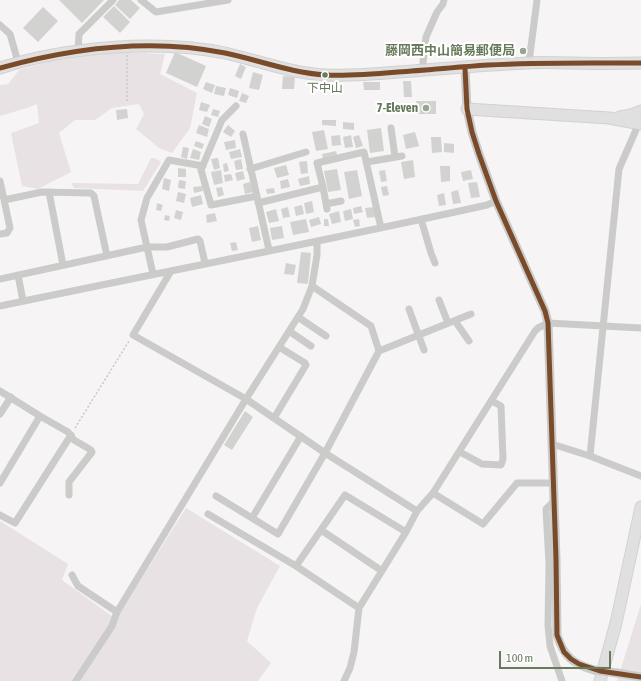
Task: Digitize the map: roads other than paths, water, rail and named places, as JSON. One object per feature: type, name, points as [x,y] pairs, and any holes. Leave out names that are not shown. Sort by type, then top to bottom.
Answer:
[{"type":"main road","points":[[0,68],[18,62],[78,51],[128,47],[168,46],[224,53],[295,72],[326,75],[422,71],[529,62],[598,64],[641,63]]},
{"type":"main road","points":[[468,109],[609,118],[631,115],[641,111]]},
{"type":"main road","points":[[609,118],[638,127]]},
{"type":"main road","points":[[600,681],[616,623],[641,507]]},
{"type":"street","points":[[78,51],[80,34],[113,0]]},
{"type":"street","points":[[141,0],[156,12],[228,0]]},
{"type":"street","points":[[422,71],[426,37],[444,0]]},
{"type":"street","points":[[529,62],[537,0]]},
{"type":"street","points":[[0,25],[10,34],[18,62]]},
{"type":"street","points":[[465,68],[468,109],[472,132],[496,201],[548,323],[554,483],[557,635],[560,646],[565,654],[577,664],[594,670],[641,677]]},
{"type":"street","points":[[236,106],[222,120],[201,170],[211,205],[257,200],[323,187]]},
{"type":"street","points":[[590,456],[619,169],[638,127]]},
{"type":"street","points":[[367,162],[399,156],[391,128]]},
{"type":"street","points":[[243,134],[268,250]]},
{"type":"street","points":[[250,169],[306,152]]},
{"type":"street","points":[[341,201],[326,206],[317,163],[364,152],[381,228]]},
{"type":"street","points":[[153,274],[141,220],[147,198],[169,160],[203,166]]},
{"type":"street","points":[[0,181],[10,228],[6,233],[0,234]]},
{"type":"street","points":[[4,200],[42,192],[91,193],[94,196],[107,256]]},
{"type":"street","points":[[49,192],[63,265]]},
{"type":"street","points":[[0,306],[381,228],[487,205],[496,201]]},
{"type":"street","points":[[421,219],[435,263]]},
{"type":"street","points":[[0,279],[147,247],[167,246],[198,239],[200,241],[205,263]]},
{"type":"street","points":[[76,681],[112,626],[117,612],[246,399],[303,309],[312,286],[317,255],[317,241]]},
{"type":"street","points":[[171,271],[133,335],[246,399],[326,453],[418,511]]},
{"type":"street","points":[[18,275],[23,301]]},
{"type":"street","points":[[312,286],[371,326],[379,351]]},
{"type":"street","points":[[439,300],[451,322],[469,341]]},
{"type":"street","points":[[409,309],[424,350]]},
{"type":"street","points":[[216,496],[278,534],[326,453],[379,351],[471,314]]},
{"type":"street","points":[[298,316],[326,336]]},
{"type":"street","points":[[344,681],[350,668],[354,652],[359,608],[418,511],[433,493],[460,452],[535,331],[548,323],[641,328]]},
{"type":"street","points":[[289,331],[311,346]]},
{"type":"street","points":[[274,418],[306,365],[279,347]]},
{"type":"street","points":[[0,390],[68,432],[74,440],[91,450],[92,452],[69,482],[69,495]]},
{"type":"street","points":[[0,414],[11,398]]},
{"type":"street","points":[[460,452],[482,464],[501,465],[503,460],[501,406],[492,401]]},
{"type":"street","points":[[0,483],[40,416]]},
{"type":"street","points":[[0,515],[15,523],[71,435]]},
{"type":"street","points":[[252,518],[301,436]]},
{"type":"street","points":[[552,444],[638,474]]},
{"type":"street","points":[[433,493],[483,524],[517,483],[554,483]]},
{"type":"street","points":[[296,566],[345,495],[406,532]]},
{"type":"street","points":[[554,504],[550,504],[546,509],[548,625],[550,646],[562,681]]},
{"type":"street","points":[[208,514],[296,566],[359,608]]},
{"type":"street","points":[[321,530],[382,570]]},
{"type":"street","points":[[72,575],[78,586],[117,612]]},
{"type":"place","name":"藤岡西中山簡易郵便局","points":[[523,51]]},
{"type":"place","name":"下中山","points":[[325,75]]},
{"type":"place","name":"7-Eleven","points":[[426,108]]}]
